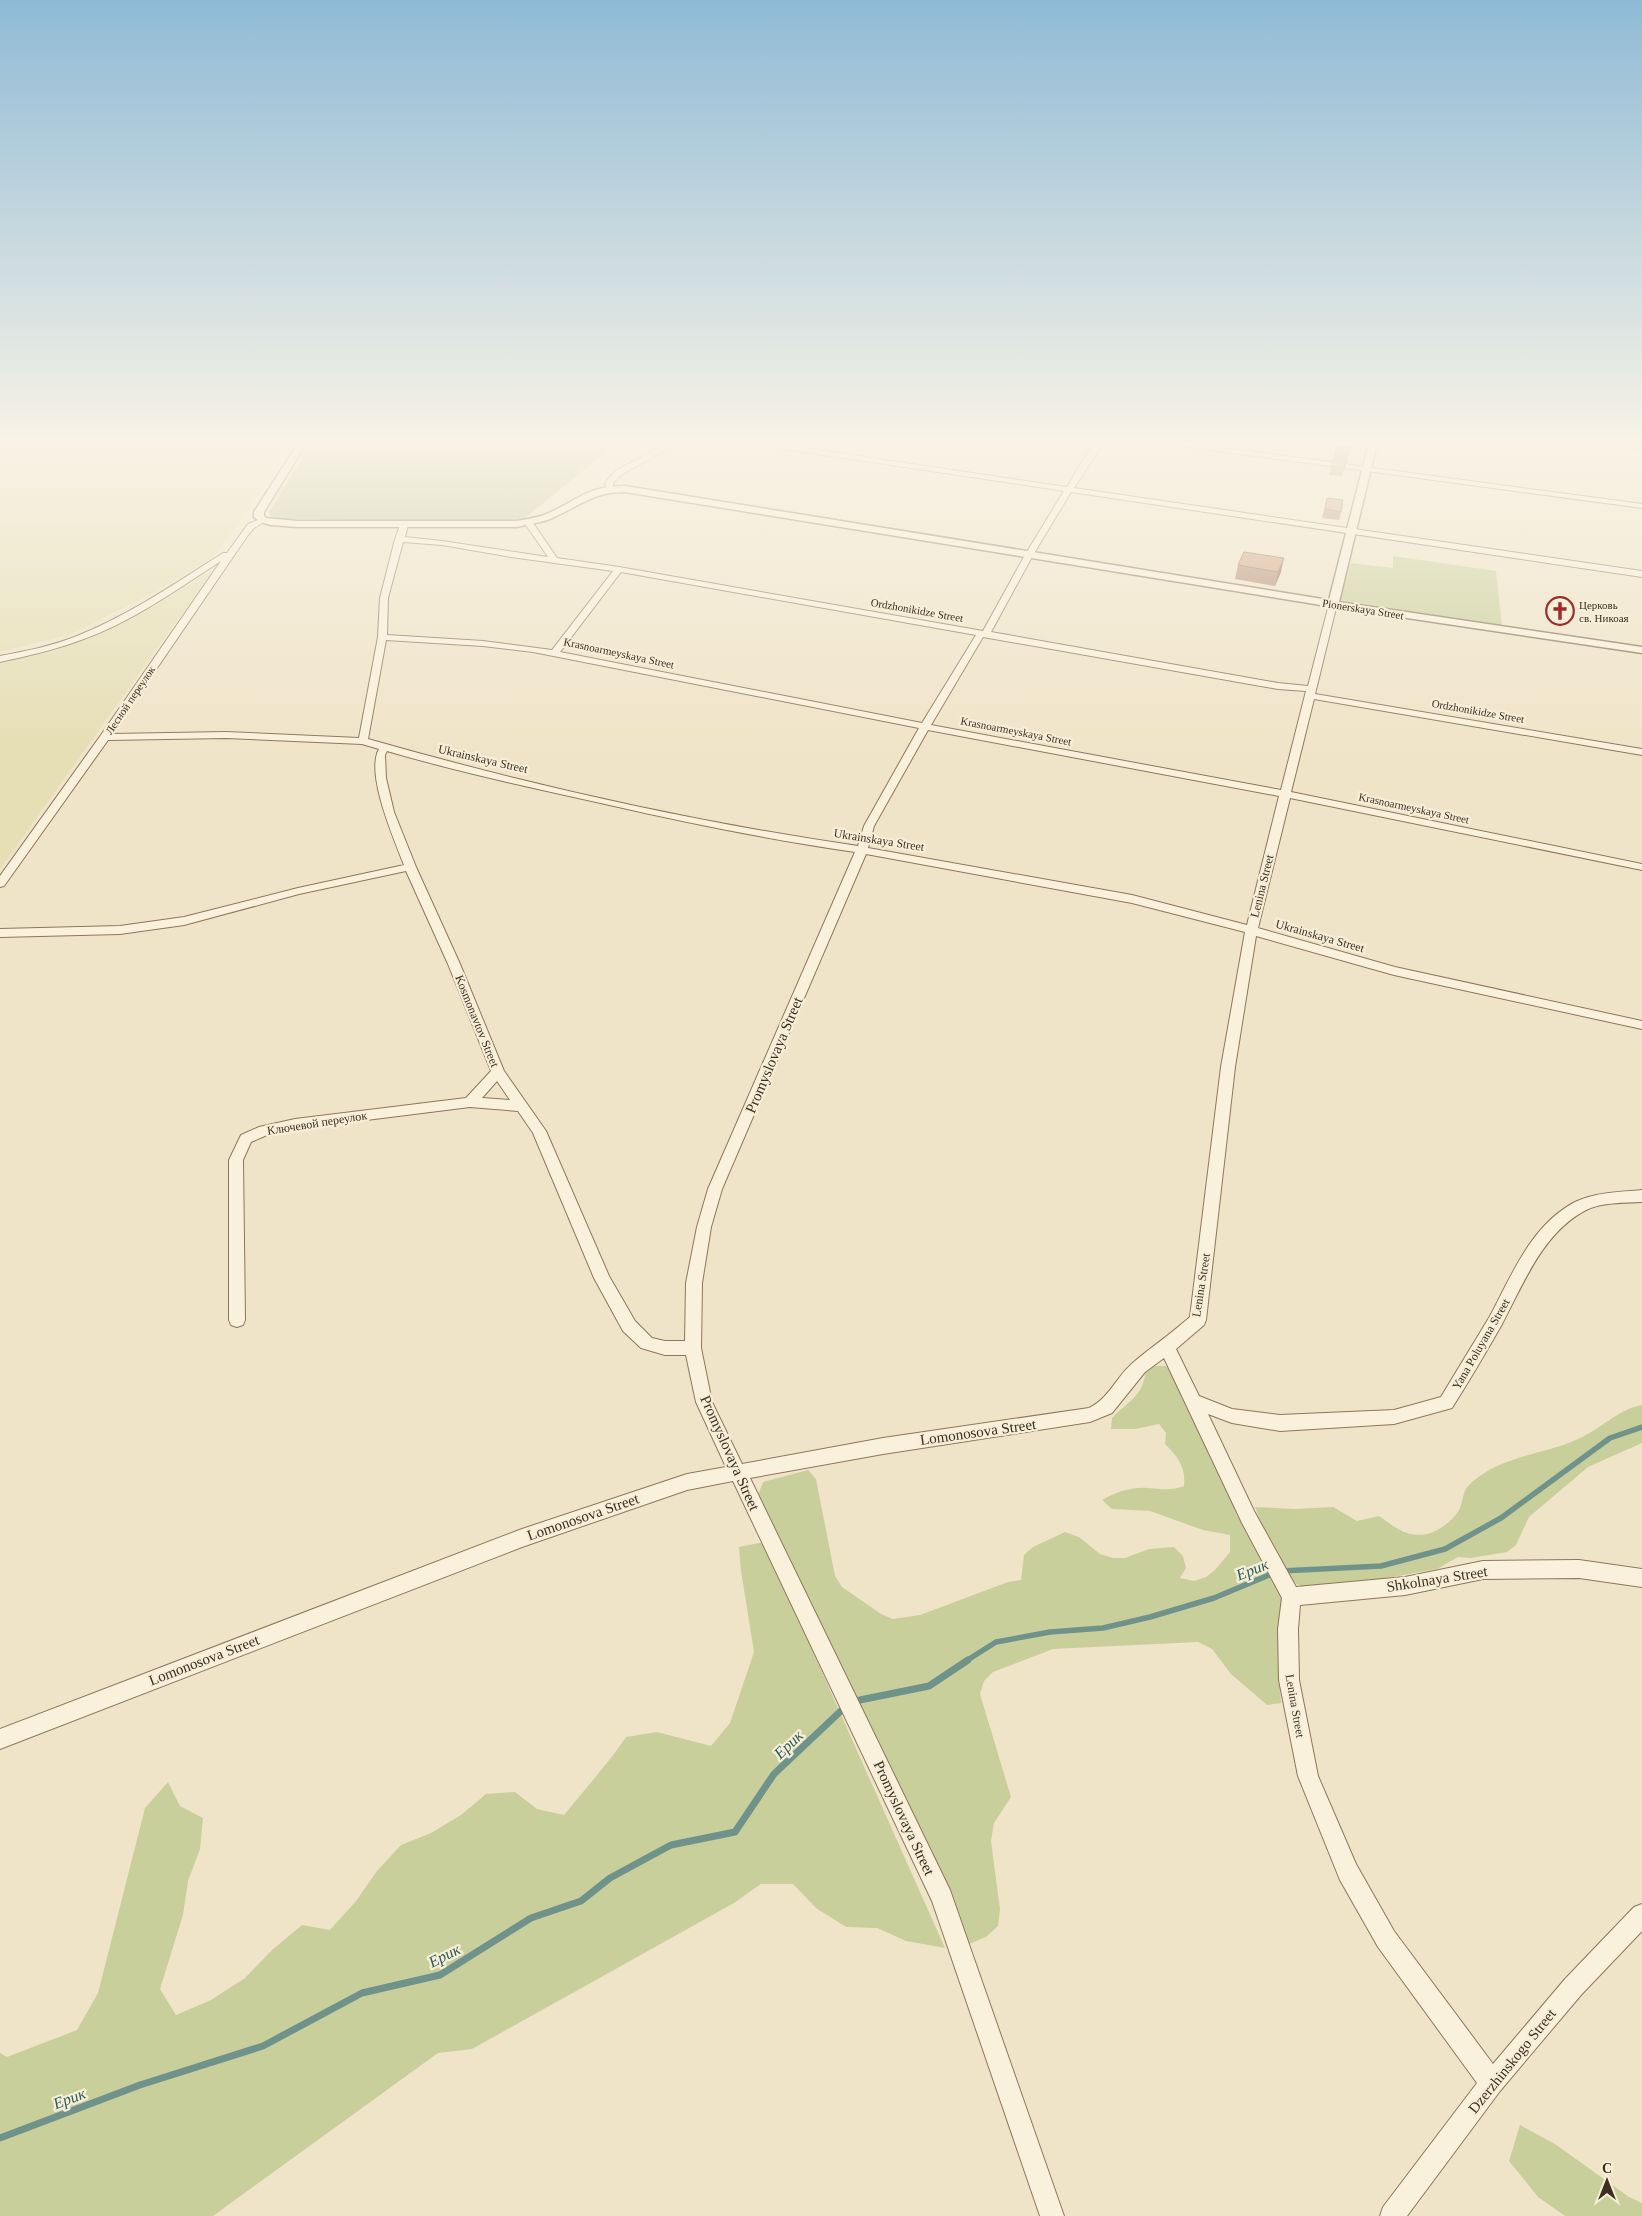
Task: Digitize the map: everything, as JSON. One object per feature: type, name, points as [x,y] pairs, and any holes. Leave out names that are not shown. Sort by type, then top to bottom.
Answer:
[{"type":"street","name":"Лесной переулок","points":[[0,884],[105,737],[238,542]]},
{"type":"street","points":[[363,741],[382,638],[384,598],[398,542]]},
{"type":"street","name":"Ordzhonikidze Street","points":[[436,542],[511,555],[619,569],[1642,752]]},
{"type":"street","points":[[542,542],[553,559]]},
{"type":"street","name":"Pionerskaya Street","points":[[952,542],[1333,604],[1642,650]]},
{"type":"street","name":"Promyslovaya Street","points":[[1037,542],[983,635],[925,726],[869,826],[862,850],[716,1189],[704,1227],[694,1283],[693,1348],[704,1402],[942,1898],[1052,2216]]},
{"type":"street","name":"Lenina Street","points":[[1167,1346],[1198,1320],[1228,1067],[1251,931],[1348,542]]},
{"type":"street","points":[[1433,542],[1642,574]]},
{"type":"street","points":[[0,658],[57,646],[95,631],[134,611],[231,552]]},
{"type":"street","points":[[555,653],[619,569]]},
{"type":"street","name":"Krasnoarmeyskaya Street","points":[[382,638],[439,640],[555,653],[582,660],[1284,794],[1642,867]]},
{"type":"street","name":"Ukrainskaya Street","points":[[105,737],[226,735],[363,741],[468,770],[716,826],[862,850],[1123,898],[1191,913],[1412,975],[1642,1025]]},
{"type":"street","name":"Kosmonavtov Street","points":[[384,748],[380,755],[383,787],[389,812],[410,867],[454,964],[498,1072],[539,1131],[602,1278],[629,1326],[647,1343],[665,1348],[693,1348]]},
{"type":"street","points":[[0,933],[120,930],[184,921],[298,890],[410,867]]},
{"type":"street","points":[[470,1102],[498,1072]]},
{"type":"street","name":"Ключевой переулок","points":[[237,1320],[236,1160],[246,1139],[264,1131],[295,1124],[470,1102],[521,1106]]},
{"type":"street","name":"Yana Poluyana Street","points":[[1195,1402],[1232,1416],[1280,1423],[1394,1417],[1446,1403],[1472,1362],[1536,1247],[1557,1222],[1579,1206],[1597,1201],[1642,1196]]},
{"type":"street","points":[[1167,1346],[1248,1518],[1291,1597]]},
{"type":"street","name":"Lomonosova Street","points":[[0,1739],[522,1538],[687,1482],[883,1446],[1090,1416],[1106,1408],[1139,1367],[1167,1346]]},
{"type":"street","name":"Shkolnaya Street","points":[[1291,1597],[1405,1586],[1483,1570],[1579,1569],[1642,1578]]},
{"type":"street","name":"Lenina Street","points":[[1291,1597],[1288,1629],[1289,1680],[1308,1776],[1348,1872],[1386,1939],[1492,2083]]},
{"type":"street","name":"Dzerzhinskogo Street","points":[[1392,2216],[1492,2083],[1573,1988],[1642,1914]]},
{"type":"shaded area","points":[[0,542],[225,542],[213,558],[155,592],[72,634],[0,652]]},
{"type":"shaded area","points":[[206,574],[212,574],[0,869],[0,662],[60,649],[135,614]]},
{"type":"green space","points":[[1393,556],[1496,571],[1502,626],[1340,600],[1351,563],[1393,568]]},
{"type":"green space","points":[[1155,1366],[1166,1366],[1174,1374],[1218,1465],[1237,1516],[1285,1593],[1278,1655],[1281,1703],[1267,1705],[1231,1674],[1212,1649],[1198,1642],[1053,1649],[993,1672],[984,1681],[980,1694],[1011,1797],[994,1823],[991,1841],[1000,1909],[998,1926],[986,1937],[969,1944],[921,1833],[758,1495],[763,1482],[808,1470],[816,1479],[835,1576],[842,1587],[881,1614],[893,1619],[920,1615],[1008,1582],[1021,1580],[1024,1555],[1033,1547],[1065,1532],[1079,1537],[1100,1554],[1113,1558],[1125,1558],[1149,1549],[1174,1547],[1183,1556],[1186,1568],[1180,1578],[1194,1581],[1206,1577],[1215,1570],[1230,1552],[1230,1535],[1203,1530],[1150,1511],[1112,1509],[1102,1500],[1118,1492],[1130,1489],[1171,1489],[1184,1486],[1184,1473],[1180,1463],[1165,1444],[1166,1433],[1159,1424],[1135,1429],[1111,1429],[1112,1418],[1138,1393],[1146,1370]]},
{"type":"green space","points":[[1642,1405],[1642,1443],[1588,1467],[1529,1517],[1516,1545],[1507,1552],[1471,1558],[1458,1557],[1437,1569],[1314,1591],[1296,1584],[1270,1547],[1255,1507],[1295,1509],[1333,1507],[1357,1521],[1379,1516],[1407,1533],[1420,1535],[1431,1533],[1440,1529],[1455,1515],[1460,1509],[1466,1488],[1481,1475],[1507,1462],[1578,1439],[1617,1415]]},
{"type":"green space","points":[[764,1542],[945,1948],[906,1941],[877,1928],[846,1927],[816,1908],[793,1884],[761,1884],[734,1903],[472,2049],[438,2053],[213,2216],[0,2216],[0,2053],[7,2057],[77,2030],[98,1993],[145,1808],[168,1782],[180,1806],[203,1818],[200,1849],[188,1881],[183,1915],[160,1989],[176,2015],[211,2000],[245,1978],[272,1950],[302,1925],[330,1930],[356,1901],[377,1871],[401,1845],[431,1833],[461,1815],[486,1794],[515,1792],[537,1809],[564,1815],[626,1737],[657,1732],[711,1746],[730,1723],[754,1652],[739,1547]]},
{"type":"green space","points":[[1520,2125],[1555,2144],[1629,2197],[1642,2203],[1642,2216],[1565,2216],[1538,2197],[1509,2161]]},
{"type":"building","points":[[1244,552],[1284,558],[1278,572],[1238,565]]},
{"type":"waterway","name":"Ерик","points":[[1281,1571],[1381,1566],[1445,1549],[1501,1518],[1610,1438],[1642,1427]]},
{"type":"waterway","name":"Ерик","points":[[966,1661],[996,1642],[1050,1632],[1103,1628],[1150,1617],[1214,1598],[1274,1573]]},
{"type":"waterway","name":"Ерик","points":[[855,1701],[929,1686],[968,1660]]},
{"type":"waterway","name":"Ерик","points":[[0,2138],[140,2085],[263,2046],[362,1993],[440,1975],[531,1918],[581,1901],[610,1878],[671,1845],[735,1832],[774,1774],[843,1709]]},
{"type":"place","name":"Церковь св. Никоая","points":[[1560,611]]}]
